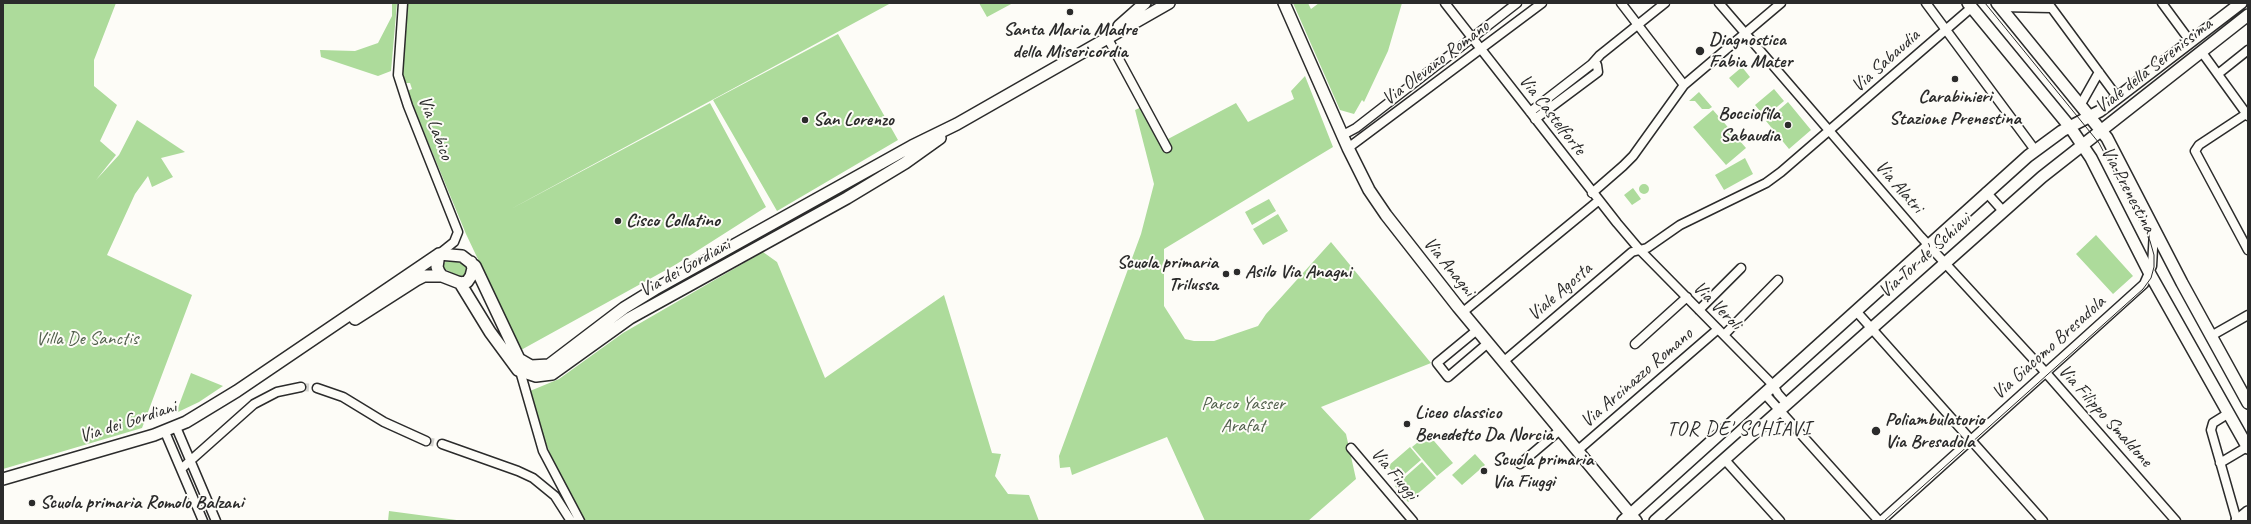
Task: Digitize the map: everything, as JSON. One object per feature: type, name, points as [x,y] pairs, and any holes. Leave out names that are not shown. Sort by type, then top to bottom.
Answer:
[{"type":"street","name":"Via Labico","points":[[403,3],[398,75],[408,106],[458,232],[454,242],[439,254]]},
{"type":"street","name":"Via dei Gordiani","points":[[1107,38],[1145,3]]},
{"type":"street","name":"Via dei Gordiani","points":[[471,262],[478,270],[516,355],[522,362],[531,366],[545,366],[556,361],[618,312],[651,291],[912,146],[957,124],[1070,61],[1169,3]]},
{"type":"street","name":"Via Anagni","points":[[1284,3],[1348,148],[1369,190],[1386,215],[1462,312],[1560,430],[1630,519]]},
{"type":"street","name":"Via Castelforte","points":[[1445,3],[1598,201]]},
{"type":"street","name":"Via Olevano Romano","points":[[1343,135],[1356,128],[1471,37],[1517,3]]},
{"type":"street","name":"Via Olevano Romano","points":[[1348,148],[1542,3]]},
{"type":"street","points":[[1621,3],[1684,86]]},
{"type":"street","points":[[1532,116],[1665,3]]},
{"type":"street","points":[[1719,3],[1745,34]]},
{"type":"street","points":[[1592,192],[1633,156],[1684,86],[1781,3]]},
{"type":"street","points":[[1926,3],[2035,150]]},
{"type":"street","points":[[2162,3],[2190,41]]},
{"type":"street","name":"Viale della Serenissima","points":[[2070,127],[2091,116],[2118,98],[2190,41],[2242,3]]},
{"type":"street","name":"Via Sabaudia","points":[[1680,225],[1766,183],[1830,132],[1946,29],[1970,5]]},
{"type":"street","name":"Via Prenestina","points":[[1970,5],[2070,127],[2083,146],[2100,174],[2150,274],[2248,447]]},
{"type":"street","points":[[1998,5],[2049,5],[2118,98]]},
{"type":"street","name":"Via Prenestina","points":[[1998,5],[2101,130],[2154,231],[2248,403]]},
{"type":"street","name":"Viale della Serenissima","points":[[2083,146],[2101,130],[2248,15]]},
{"type":"street","name":"Via Alatri","points":[[1745,34],[1944,263]]},
{"type":"street","points":[[1107,38],[1167,148]]},
{"type":"street","points":[[2218,74],[2248,50]]},
{"type":"street","points":[[2201,51],[2247,115],[2198,145],[2195,151],[2248,250]]},
{"type":"street","points":[[2081,104],[2099,72]]},
{"type":"street","name":"Via dei Gordiani","points":[[520,371],[538,376],[558,371],[624,322],[894,170],[957,124]]},
{"type":"street","name":"Via Tor de' Schiavi","points":[[1630,519],[1764,393],[1986,192],[2035,150],[2070,127]]},
{"type":"street","name":"Via Tor de' Schiavi","points":[[1655,521],[2042,177],[2083,146]]},
{"type":"street","points":[[1986,192],[2004,211]]},
{"type":"street","points":[[1462,312],[1598,201]]},
{"type":"street","name":"Via Veroli","points":[[1598,201],[1639,249],[1773,385]]},
{"type":"street","name":"Viale Agosta","points":[[1503,362],[1632,252],[1647,248],[1680,225]]},
{"type":"street","name":"Via Giacomo Bresadola","points":[[1880,521],[2144,284],[2150,274],[2154,252],[2154,231]]},
{"type":"street","points":[[439,254],[457,254],[471,262],[473,268],[471,276],[467,282],[460,283],[442,276],[437,267],[439,254]]},
{"type":"street","name":"Via dei Gordiani","points":[[3,480],[165,432],[176,427],[219,403],[439,254]]},
{"type":"street","name":"Via Filippo Smaldone","points":[[1944,263],[2046,373],[2176,521]]},
{"type":"street","points":[[1699,310],[1741,268]]},
{"type":"street","name":"Via dei Gordiani","points":[[315,339],[358,317],[424,276],[442,276]]},
{"type":"street","name":"Via Arcinazzo Romano","points":[[1576,451],[1721,332],[1778,280]]},
{"type":"street","points":[[460,283],[490,332],[520,371],[532,417],[545,455],[580,521]]},
{"type":"street","points":[[1635,344],[1687,297]]},
{"type":"street","points":[[1856,311],[2043,521]]},
{"type":"street","points":[[2211,336],[2248,315]]},
{"type":"street","points":[[1477,330],[1437,363],[1448,377],[1488,343]]},
{"type":"street","points":[[1773,385],[1784,407],[1867,508],[1880,521]]},
{"type":"street","points":[[181,469],[258,401],[277,392],[301,387]]},
{"type":"street","points":[[317,388],[343,397],[384,422],[426,441]]},
{"type":"street","points":[[1764,393],[1784,407]]},
{"type":"street","points":[[2229,413],[2214,422],[2211,428],[2237,521],[2248,512]]},
{"type":"street","points":[[176,427],[189,461],[216,521]]},
{"type":"street","points":[[1520,464],[1560,430]]},
{"type":"street","points":[[165,432],[203,521]]},
{"type":"street","points":[[442,444],[518,470],[533,478],[555,496],[571,521]]},
{"type":"street","points":[[2220,463],[2248,447]]},
{"type":"street","name":"Via Fiuggi","points":[[1351,448],[1413,521]]},
{"type":"street","points":[[1725,460],[1780,521]]},
{"type":"green space","name":"Villa De Sanctis","points":[[3,3],[116,3],[94,60],[94,86],[117,105],[100,141],[116,155],[96,180],[119,155],[137,120],[185,152],[161,158],[173,177],[152,187],[148,176],[135,194],[107,255],[192,295],[142,428],[3,469]]},
{"type":"green space","points":[[392,3],[397,3],[391,71],[378,76],[321,57],[320,50],[355,51],[378,43],[392,16]]},
{"type":"green space","points":[[406,3],[891,3],[509,210],[710,103],[766,207],[675,265],[521,350],[466,234],[407,91],[412,89],[410,83],[405,83],[401,72]]},
{"type":"green space","points":[[979,3],[1013,3],[987,17]]},
{"type":"green space","points":[[1293,3],[1308,3],[1311,9],[1319,3],[1402,3],[1388,51],[1364,102],[1362,100],[1354,114],[1340,110]]},
{"type":"green space","name":"San Lorenzo","points":[[838,34],[898,140],[777,211],[713,100]]},
{"type":"green space","points":[[1742,67],[1750,77],[1738,88],[1729,78]]},
{"type":"green space","name":"Parco Yasser Arafat","points":[[1305,76],[1333,147],[1164,249],[1164,306],[1185,339],[1194,341],[1214,341],[1258,326],[1266,314],[1331,242],[1431,363],[1321,407],[1346,434],[1356,479],[1308,521],[1205,521],[1167,437],[1072,475],[1070,467],[1060,468],[1059,456],[1141,234],[1154,184],[1135,110],[1146,105],[1168,139],[1236,103],[1248,122],[1294,99],[1291,91]]},
{"type":"green space","points":[[1774,89],[1784,101],[1765,117],[1755,105]]},
{"type":"green space","points":[[1699,92],[1712,107],[1709,109],[1702,109],[1695,101],[1689,101]]},
{"type":"green space","name":"Bocciofila Sabaudia","points":[[1788,102],[1811,130],[1789,149],[1766,121]]},
{"type":"green space","points":[[1713,110],[1746,148],[1726,165],[1693,127]]},
{"type":"green space","points":[[1745,158],[1753,174],[1724,190],[1715,175]]},
{"type":"green space","points":[[1642,184],[1646,184],[1648,185],[1648,193],[1642,194],[1639,191],[1639,187]]},
{"type":"green space","points":[[1633,188],[1641,199],[1632,205],[1624,195]]},
{"type":"green space","points":[[1269,199],[1276,211],[1252,225],[1245,212]]},
{"type":"green space","points":[[1278,214],[1288,231],[1263,245],[1253,229]]},
{"type":"green space","points":[[2096,235],[2133,276],[2113,294],[2076,254]]},
{"type":"green space","points":[[763,252],[777,262],[825,378],[944,295],[992,453],[1001,454],[995,476],[1008,494],[1029,495],[1039,521],[584,521],[553,461],[540,428],[530,391],[559,379],[623,333]]},
{"type":"green space","points":[[449,260],[461,263],[466,267],[465,276],[460,277],[443,268],[444,263]]},
{"type":"green space","points":[[191,373],[223,386],[199,402],[176,413]]},
{"type":"green space","points":[[1428,434],[1453,463],[1437,476],[1412,447]]},
{"type":"green space","points":[[1410,447],[1421,460],[1399,479],[1388,466]]},
{"type":"green space","points":[[1475,454],[1485,465],[1462,485],[1452,475]]},
{"type":"green space","points":[[1422,462],[1436,478],[1408,502],[1395,486]]},
{"type":"green space","points":[[389,511],[464,521],[388,521]]},
{"type":"tunnel","points":[[301,387],[317,388]]},
{"type":"tunnel","points":[[426,441],[442,444]]},
{"type":"tram line","points":[[1884,521],[2143,289],[2151,278],[2154,267],[2154,255],[2150,241],[2099,143],[1985,3]]},
{"type":"place","name":"Santa Maria Madre della Misericordia","points":[[1070,12]]},
{"type":"place","name":"Diagnostica Fabia Mater","points":[[1700,51]]},
{"type":"place","name":"Carabinieri Stazione Prenestina","points":[[1955,79]]},
{"type":"place","name":"San Lorenzo","points":[[805,120]]},
{"type":"place","name":"Bocciofila Sabaudia","points":[[1788,125]]},
{"type":"place","name":"Cisco Collatino","points":[[618,221]]},
{"type":"place","name":"Asilo Via Anagni","points":[[1237,272]]},
{"type":"place","name":"Scuola primaria Trilussa","points":[[1226,274]]},
{"type":"place","name":"Liceo classico Benedetto Da Norcia","points":[[1407,424]]},
{"type":"place","name":"Poliambulatorio Via Bresadola","points":[[1876,431]]},
{"type":"place","name":"Scuola primaria Via Fiuggi","points":[[1484,471]]},
{"type":"place","name":"Scuola primaria Romolo Balzani","points":[[32,503]]},
{"type":"district","name":"TOR DE' SCHIAVI","points":[[1739,430]]}]
